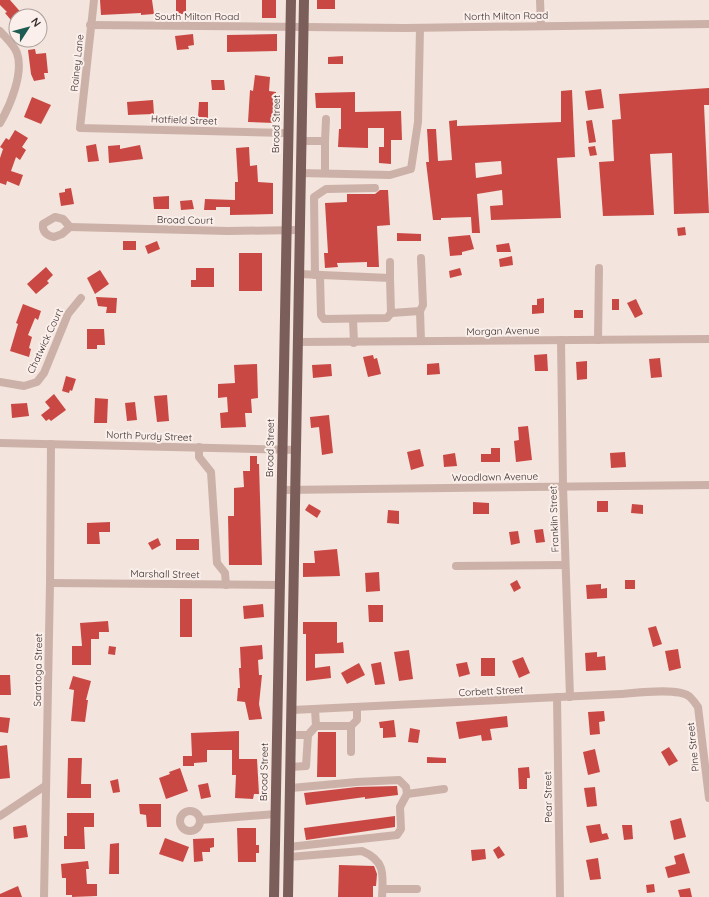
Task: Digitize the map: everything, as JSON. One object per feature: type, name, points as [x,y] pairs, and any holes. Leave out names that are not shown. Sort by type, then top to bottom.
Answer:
[{"type":"main road","name":"Broad Street","points":[[274,897],[291,0]]},
{"type":"main road","points":[[288,897],[304,0]]},
{"type":"street","name":"Rainey Lane","points":[[80,128],[90,25],[94,0]]},
{"type":"street","points":[[540,0],[541,26]]},
{"type":"street","name":"North Milton Road","points":[[304,27],[420,28],[709,24]]},
{"type":"street","name":"South Milton Road","points":[[90,25],[304,27]]},
{"type":"street","points":[[300,173],[390,175],[411,169],[418,122],[420,28]]},
{"type":"street","points":[[0,31],[15,49],[19,62],[15,90],[0,123]]},
{"type":"street","points":[[325,173],[326,119]]},
{"type":"street","name":"Hatfield Street","points":[[80,128],[288,133]]},
{"type":"street","points":[[301,141],[325,141]]},
{"type":"street","points":[[300,196],[314,197],[326,189],[375,188]]},
{"type":"street","points":[[314,197],[321,315],[324,319],[387,318],[391,313],[390,262]]},
{"type":"street","points":[[299,218],[314,217]]},
{"type":"street","name":"Broad Court","points":[[70,227],[228,231],[299,230]]},
{"type":"street","points":[[421,258],[423,305],[420,311],[421,341]]},
{"type":"street","points":[[598,340],[599,268]]},
{"type":"street","points":[[299,274],[390,278]]},
{"type":"street","name":"Chatwick Court","points":[[0,382],[24,386],[38,382],[44,373],[68,314],[81,298]]},
{"type":"street","points":[[391,313],[420,311]]},
{"type":"street","points":[[353,319],[354,342]]},
{"type":"street","name":"Morgan Avenue","points":[[298,342],[709,339]]},
{"type":"street","name":"Franklin Street","points":[[561,340],[563,486],[570,697]]},
{"type":"street","name":"North Purdy Street","points":[[0,443],[297,450]]},
{"type":"street","name":"Saratoga Street","points":[[44,897],[51,444]]},
{"type":"street","points":[[199,447],[199,457],[211,472],[217,563],[225,573],[226,585]]},
{"type":"street","name":"Woodlawn Avenue","points":[[282,490],[709,485]]},
{"type":"street","points":[[456,566],[565,565]]},
{"type":"street","name":"Marshall Street","points":[[50,583],[280,585]]},
{"type":"street","name":"Corbett Street","points":[[292,710],[667,692],[682,693],[690,696]]},
{"type":"street","name":"Pine Street","points":[[690,696],[698,707],[699,712],[709,798]]},
{"type":"street","name":"Pear Street","points":[[556,697],[560,897]]},
{"type":"street","points":[[351,752],[352,726],[357,720],[357,707]]},
{"type":"street","points":[[291,767],[306,766],[308,735],[316,726],[315,709]]},
{"type":"street","points":[[316,726],[352,726]]},
{"type":"street","points":[[292,735],[308,735]]},
{"type":"street","points":[[289,847],[397,835],[401,829],[400,807],[407,794],[406,787],[399,780],[291,788]]},
{"type":"street","points":[[0,816],[46,786]]},
{"type":"street","points":[[407,794],[444,789]]},
{"type":"street","points":[[200,820],[276,814]]},
{"type":"street","points":[[289,857],[362,851],[372,855],[379,862],[383,872],[382,893],[417,889]]},
{"type":"building","points":[[0,0],[10,0],[17,8],[8,8],[8,17],[5,13],[7,12],[0,5]]},
{"type":"building","points":[[100,0],[152,0],[154,14],[141,15],[141,13],[101,15]]},
{"type":"building","points":[[176,0],[186,0],[186,14],[176,14]]},
{"type":"building","points":[[262,0],[276,0],[276,18],[262,18]]},
{"type":"building","points":[[317,0],[335,0],[335,9],[317,9]]},
{"type":"building","points":[[193,34],[194,45],[188,46],[189,49],[177,50],[175,36]]},
{"type":"building","points":[[277,34],[277,51],[227,52],[227,35]]},
{"type":"building","points":[[35,49],[36,54],[46,53],[48,73],[44,73],[45,79],[34,81],[31,74],[28,50]]},
{"type":"building","points":[[343,56],[343,64],[328,64],[328,57]]},
{"type":"building","points":[[255,75],[270,77],[269,91],[276,92],[275,123],[248,122],[250,90],[253,91]]},
{"type":"building","points":[[211,80],[224,80],[225,90],[212,90]]},
{"type":"building","points":[[709,88],[709,105],[704,105],[709,213],[674,214],[672,153],[650,154],[654,215],[603,216],[599,162],[614,161],[612,120],[621,119],[619,94]]},
{"type":"building","points":[[601,89],[604,108],[588,110],[585,91]]},
{"type":"building","points":[[572,90],[575,157],[557,158],[561,218],[491,220],[490,206],[503,205],[502,190],[477,194],[480,233],[472,233],[471,217],[441,218],[441,220],[433,220],[426,162],[429,162],[427,129],[436,129],[438,161],[452,160],[449,121],[457,120],[457,126],[561,122],[561,91]],"holes":[[[501,161],[502,174],[476,178],[475,163]]]},
{"type":"building","points":[[355,92],[355,112],[401,111],[402,140],[391,140],[391,164],[379,163],[379,147],[384,147],[384,128],[368,128],[368,148],[338,147],[339,129],[341,129],[341,108],[316,108],[315,93]]},
{"type":"building","points":[[32,97],[51,105],[41,124],[24,117]]},
{"type":"building","points":[[153,100],[154,114],[128,115],[127,102]]},
{"type":"building","points":[[199,102],[208,102],[208,118],[198,117]]},
{"type":"building","points":[[592,120],[596,142],[589,143],[586,121]]},
{"type":"building","points":[[15,130],[28,138],[22,147],[26,150],[20,160],[16,157],[11,171],[23,175],[19,186],[7,181],[6,185],[0,183],[0,158],[3,149],[0,147],[6,138],[9,140]]},
{"type":"building","points":[[96,144],[99,161],[88,162],[86,146]]},
{"type":"building","points":[[120,145],[120,149],[140,145],[143,159],[109,163],[108,146]]},
{"type":"building","points":[[595,146],[597,155],[590,156],[588,147]]},
{"type":"building","points":[[249,147],[250,166],[257,165],[258,182],[273,183],[273,214],[230,215],[230,207],[216,207],[216,210],[204,210],[205,199],[235,200],[235,182],[238,182],[236,148]]},
{"type":"building","points":[[71,188],[74,204],[61,206],[59,193],[65,192],[65,189]]},
{"type":"building","points":[[380,190],[388,190],[390,225],[377,226],[379,267],[367,267],[367,262],[337,263],[338,267],[325,268],[324,253],[328,253],[325,203],[347,202],[347,194],[375,194]]},
{"type":"building","points":[[169,196],[169,209],[154,209],[153,197]]},
{"type":"building","points":[[192,200],[194,209],[181,210],[180,201]]},
{"type":"building","points":[[685,227],[686,235],[678,236],[677,228]]},
{"type":"building","points":[[397,233],[421,234],[421,241],[397,241]]},
{"type":"building","points":[[470,235],[474,249],[462,252],[462,255],[450,256],[448,237]]},
{"type":"building","points":[[123,241],[136,241],[136,250],[123,250]]},
{"type":"building","points":[[157,241],[160,249],[148,254],[145,246]]},
{"type":"building","points":[[509,243],[511,252],[497,252],[496,245]]},
{"type":"building","points":[[239,253],[262,253],[262,291],[239,291]]},
{"type":"building","points":[[512,256],[513,265],[500,267],[499,259]]},
{"type":"building","points":[[46,267],[53,275],[47,281],[49,283],[36,294],[27,284]]},
{"type":"building","points":[[196,268],[214,268],[214,287],[191,287],[191,280],[196,280]]},
{"type":"building","points":[[460,268],[462,275],[450,278],[449,271]]},
{"type":"building","points":[[100,270],[109,284],[95,294],[87,278]]},
{"type":"building","points":[[96,297],[117,298],[116,313],[106,313],[107,307],[98,306]]},
{"type":"building","points":[[544,298],[544,313],[532,314],[532,305],[537,305],[537,299]]},
{"type":"building","points":[[612,299],[619,299],[619,310],[612,310]]},
{"type":"building","points":[[636,299],[643,314],[635,318],[627,303]]},
{"type":"building","points":[[23,304],[41,311],[38,320],[35,318],[28,335],[32,337],[29,348],[31,349],[29,357],[10,351],[18,324],[16,323]]},
{"type":"building","points":[[574,310],[583,310],[583,318],[574,318]]},
{"type":"building","points":[[87,329],[104,329],[105,345],[97,345],[97,349],[87,349]]},
{"type":"building","points":[[547,354],[548,371],[535,371],[534,355]]},
{"type":"building","points":[[373,355],[374,359],[377,358],[381,374],[368,377],[363,357]]},
{"type":"building","points":[[660,358],[662,377],[651,378],[649,359]]},
{"type":"building","points":[[587,361],[587,379],[577,380],[576,362]]},
{"type":"building","points":[[439,363],[440,374],[427,375],[427,364]]},
{"type":"building","points":[[257,364],[258,398],[251,399],[252,413],[245,413],[246,427],[221,428],[220,413],[228,412],[227,397],[218,398],[218,384],[235,383],[234,365]]},
{"type":"building","points":[[331,364],[332,376],[313,378],[312,365]]},
{"type":"building","points":[[66,376],[76,379],[72,391],[70,390],[69,393],[62,391]]},
{"type":"building","points":[[54,394],[66,410],[51,421],[49,419],[46,421],[41,415],[50,408],[45,402]]},
{"type":"building","points":[[167,395],[169,421],[157,422],[154,396]]},
{"type":"building","points":[[95,398],[108,399],[107,423],[94,423]]},
{"type":"building","points":[[135,402],[137,420],[127,421],[125,403]]},
{"type":"building","points":[[27,403],[29,416],[12,418],[11,404]]},
{"type":"building","points":[[329,415],[333,453],[322,455],[319,427],[311,428],[310,417]]},
{"type":"building","points":[[528,426],[532,460],[516,462],[514,441],[519,440],[518,427]]},
{"type":"building","points":[[491,448],[500,448],[500,462],[481,462],[481,454],[491,454]]},
{"type":"building","points":[[420,449],[424,466],[411,470],[407,452]]},
{"type":"building","points":[[625,452],[626,467],[611,468],[610,453]]},
{"type":"building","points":[[455,453],[457,466],[444,467],[443,455]]},
{"type":"building","points":[[250,456],[257,456],[257,464],[259,464],[262,565],[229,565],[228,516],[234,516],[234,488],[244,487],[243,471],[250,471]]},
{"type":"building","points":[[597,501],[608,501],[608,512],[597,512]]},
{"type":"building","points":[[473,502],[489,503],[489,514],[473,514]]},
{"type":"building","points":[[309,504],[321,511],[317,518],[305,510]]},
{"type":"building","points":[[632,504],[643,505],[643,514],[631,513]]},
{"type":"building","points":[[388,510],[399,511],[399,524],[387,523]]},
{"type":"building","points":[[110,522],[110,532],[99,532],[100,544],[87,544],[87,523]]},
{"type":"building","points":[[543,529],[545,542],[536,543],[534,530]]},
{"type":"building","points":[[518,531],[520,543],[511,545],[509,532]]},
{"type":"building","points":[[158,538],[161,545],[152,550],[148,543]]},
{"type":"building","points":[[176,539],[199,539],[199,550],[176,550]]},
{"type":"building","points":[[337,549],[340,576],[303,577],[303,563],[315,563],[314,551]]},
{"type":"building","points":[[379,572],[380,591],[366,592],[365,573]]},
{"type":"building","points":[[517,580],[521,588],[514,592],[510,584]]},
{"type":"building","points":[[625,580],[635,580],[635,589],[625,589]]},
{"type":"building","points":[[601,584],[601,589],[607,588],[607,598],[587,599],[586,585]]},
{"type":"building","points":[[180,599],[192,599],[192,637],[180,637]]},
{"type":"building","points":[[263,604],[264,617],[244,619],[243,606]]},
{"type":"building","points":[[368,605],[383,605],[383,622],[369,622]]},
{"type":"building","points":[[108,621],[109,632],[99,632],[99,639],[91,639],[91,665],[72,665],[72,646],[82,646],[80,623]]},
{"type":"building","points":[[303,622],[337,622],[337,643],[343,642],[344,653],[315,654],[315,668],[330,666],[331,678],[306,681],[306,634],[303,634]]},
{"type":"building","points":[[656,626],[662,644],[653,647],[648,628]]},
{"type":"building","points":[[262,645],[263,659],[258,660],[259,675],[262,675],[259,704],[262,719],[249,720],[245,702],[237,701],[238,688],[240,688],[240,647]]},
{"type":"building","points":[[109,646],[116,647],[115,655],[108,654]]},
{"type":"building","points":[[678,649],[681,668],[669,671],[665,651]]},
{"type":"building","points":[[409,650],[413,679],[399,681],[394,652]]},
{"type":"building","points":[[597,652],[597,657],[605,656],[606,670],[586,671],[585,653]]},
{"type":"building","points":[[523,657],[530,673],[519,678],[512,661]]},
{"type":"building","points":[[481,658],[495,658],[495,676],[481,676]]},
{"type":"building","points":[[381,662],[385,684],[375,685],[371,664]]},
{"type":"building","points":[[467,662],[470,674],[459,677],[456,664]]},
{"type":"building","points":[[359,663],[365,675],[347,684],[341,673]]},
{"type":"building","points":[[0,675],[10,675],[11,695],[0,695]]},
{"type":"building","points":[[73,676],[91,681],[86,700],[88,700],[85,722],[71,721],[74,690],[69,689]]},
{"type":"building","points":[[604,711],[605,721],[599,722],[600,734],[590,735],[588,712]]},
{"type":"building","points":[[507,716],[508,727],[490,729],[492,740],[482,741],[481,735],[459,739],[456,722]]},
{"type":"building","points":[[0,717],[10,718],[8,733],[0,732]]},
{"type":"building","points":[[394,720],[396,737],[383,738],[383,728],[380,728],[379,722]]},
{"type":"building","points":[[410,728],[420,730],[418,743],[408,742]]},
{"type":"building","points":[[239,731],[239,759],[257,759],[259,794],[254,794],[253,799],[235,798],[236,775],[232,775],[232,750],[207,750],[207,762],[194,763],[194,766],[183,766],[183,756],[192,756],[191,733]]},
{"type":"building","points":[[318,732],[336,732],[336,777],[317,777]]},
{"type":"building","points":[[7,745],[10,778],[0,779],[0,746]]},
{"type":"building","points":[[669,747],[678,761],[669,766],[661,752]]},
{"type":"building","points":[[595,749],[600,772],[588,775],[583,752]]},
{"type":"building","points":[[427,757],[446,758],[446,763],[427,763]]},
{"type":"building","points":[[68,758],[82,758],[81,784],[91,784],[91,798],[67,798]]},
{"type":"building","points":[[529,767],[530,778],[527,778],[527,789],[519,789],[518,768]]},
{"type":"building","points":[[180,768],[188,791],[166,799],[159,778]]},
{"type":"building","points":[[118,779],[120,792],[113,793],[110,781]]},
{"type":"building","points":[[208,783],[211,797],[201,799],[198,785]]},
{"type":"building","points":[[397,786],[398,795],[365,799],[365,797],[306,805],[304,793],[357,787]]},
{"type":"building","points":[[595,787],[597,806],[587,807],[584,788]]},
{"type":"building","points":[[139,804],[161,804],[161,827],[147,827],[146,815],[140,814]]},
{"type":"building","points":[[67,813],[94,813],[94,827],[84,827],[85,849],[64,849],[64,836],[67,836]]},
{"type":"building","points":[[395,816],[395,827],[306,840],[304,828]]},
{"type":"building","points":[[681,818],[686,837],[674,840],[670,821]]},
{"type":"building","points":[[600,824],[602,834],[607,833],[609,839],[590,843],[586,826]]},
{"type":"building","points":[[26,825],[28,837],[14,839],[13,827]]},
{"type":"building","points":[[622,825],[632,825],[633,839],[624,840]]},
{"type":"building","points":[[237,828],[256,828],[256,845],[259,845],[259,853],[256,853],[256,862],[238,862]]},
{"type":"building","points":[[165,838],[189,847],[183,862],[159,854]]},
{"type":"building","points":[[214,838],[214,847],[210,848],[210,852],[202,852],[203,861],[194,862],[193,839]]},
{"type":"building","points":[[119,843],[119,874],[109,874],[110,844]]},
{"type":"building","points":[[499,846],[505,855],[498,859],[493,850]]},
{"type":"building","points":[[485,849],[486,859],[472,861],[471,850]]},
{"type":"building","points":[[684,853],[690,873],[668,878],[665,867],[676,864],[674,856]]},
{"type":"building","points":[[598,858],[601,879],[590,880],[586,860]]},
{"type":"building","points":[[88,861],[89,869],[86,869],[87,884],[97,884],[97,896],[72,897],[72,895],[66,895],[66,878],[62,878],[61,864]]},
{"type":"building","points":[[339,865],[374,866],[377,874],[376,886],[373,886],[373,897],[338,897]]},
{"type":"building","points":[[654,884],[655,892],[647,893],[646,885]]},
{"type":"building","points":[[18,886],[22,897],[0,897],[0,894]]},
{"type":"building","points":[[690,888],[692,897],[680,897],[678,890]]}]
